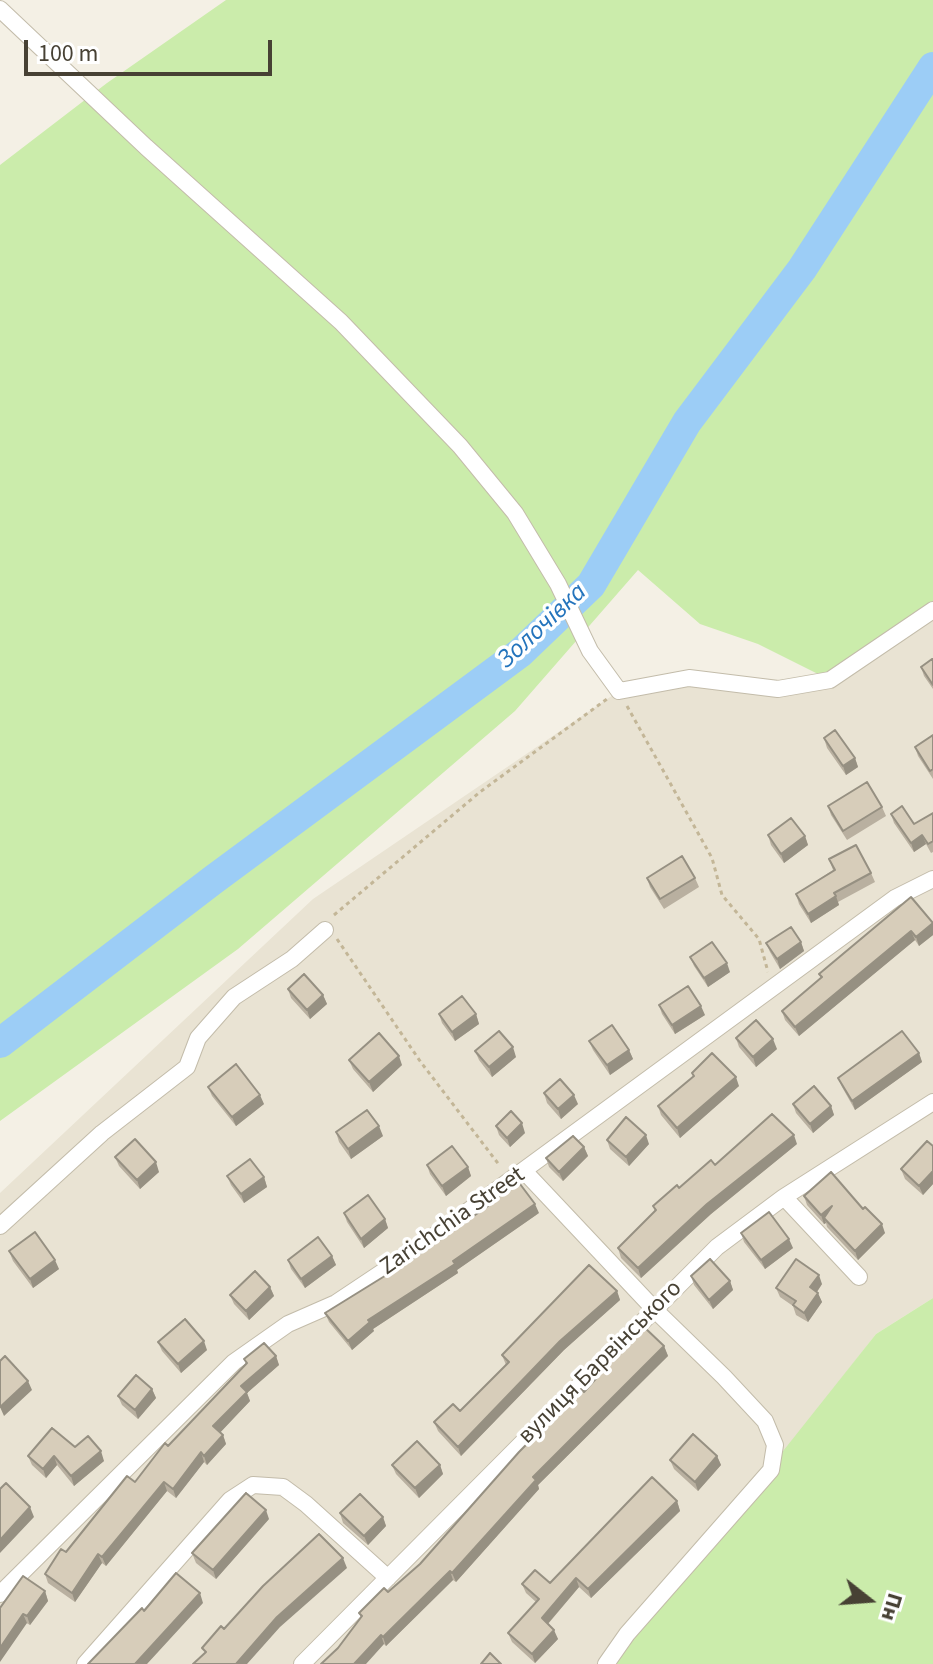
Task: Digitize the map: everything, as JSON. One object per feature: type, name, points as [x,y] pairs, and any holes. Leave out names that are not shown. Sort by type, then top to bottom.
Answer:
[{"type":"street","points":[[0,9],[352,333],[460,446],[515,513],[558,584],[590,651],[619,691],[689,678],[778,689],[830,680],[933,610]]},
{"type":"street","name":"Zarichchia Street","points":[[0,1594],[234,1362],[288,1324],[336,1303],[518,1176],[895,898],[933,879]]},
{"type":"street","points":[[0,1226],[102,1133],[187,1067],[198,1038],[234,997],[292,959],[325,930]]},
{"type":"street","name":"вулиця Барвінського","points":[[302,1664],[717,1247],[784,1197],[933,1102]]},
{"type":"street","points":[[518,1176],[765,1421],[775,1445],[771,1470],[627,1634],[606,1664]]},
{"type":"street","points":[[784,1197],[859,1277]]},
{"type":"street","points":[[85,1664],[230,1500],[253,1485],[283,1487],[388,1578]]},
{"type":"path","points":[[518,1176],[420,1061],[339,941],[325,930],[335,914],[480,792],[619,691],[712,858],[722,895],[759,939],[775,987]]},
{"type":"shaded area","points":[[933,615],[933,1298],[876,1334],[771,1470],[607,1664],[0,1664],[0,1193],[313,899],[619,691],[689,678],[778,689],[830,680]]},
{"type":"green space","points":[[226,0],[933,0],[933,610],[830,680],[758,644],[700,624],[638,570],[515,711],[238,949],[0,1121],[0,165],[107,83]]},
{"type":"green space","points":[[933,1298],[933,1664],[614,1664],[876,1334]]},
{"type":"building","points":[[933,659],[933,685],[921,667]]},
{"type":"building","points":[[835,730],[855,758],[843,766],[824,738]]},
{"type":"building","points":[[933,735],[933,769],[930,771],[915,747]]},
{"type":"building","points":[[867,782],[882,807],[843,831],[828,806]]},
{"type":"building","points":[[902,806],[914,824],[933,813],[933,841],[928,844],[922,835],[911,843],[891,814]]},
{"type":"building","points":[[791,818],[805,836],[781,854],[768,835]]},
{"type":"building","points":[[856,845],[871,873],[834,893],[836,896],[808,914],[796,894],[835,870],[829,859]]},
{"type":"building","points":[[682,856],[695,878],[660,899],[647,878]]},
{"type":"building","points":[[911,897],[933,923],[916,937],[911,931],[795,1027],[782,1011],[822,977],[819,974]]},
{"type":"building","points":[[791,927],[801,942],[777,959],[766,943]]},
{"type":"building","points":[[712,942],[727,963],[704,978],[690,957]]},
{"type":"building","points":[[304,974],[323,995],[307,1010],[288,989]]},
{"type":"building","points":[[688,986],[701,1006],[672,1025],[659,1005]]},
{"type":"building","points":[[462,996],[476,1014],[452,1032],[439,1014]]},
{"type":"building","points":[[756,1020],[773,1039],[753,1057],[736,1038]]},
{"type":"building","points":[[612,1025],[629,1050],[607,1065],[589,1041]]},
{"type":"building","points":[[499,1031],[513,1047],[489,1067],[475,1051]]},
{"type":"building","points":[[902,1031],[919,1053],[852,1101],[838,1078]]},
{"type":"building","points":[[379,1033],[399,1056],[369,1082],[349,1060]]},
{"type":"building","points":[[712,1053],[736,1077],[677,1128],[658,1106],[694,1076],[692,1073]]},
{"type":"building","points":[[236,1064],[260,1095],[232,1117],[208,1087]]},
{"type":"building","points":[[560,1079],[574,1095],[558,1109],[544,1093]]},
{"type":"building","points":[[814,1086],[831,1106],[810,1124],[793,1104]]},
{"type":"building","points":[[367,1110],[379,1126],[348,1149],[336,1132]]},
{"type":"building","points":[[511,1111],[522,1123],[507,1138],[496,1126]]},
{"type":"building","points":[[772,1114],[794,1135],[707,1204],[638,1268],[618,1248],[656,1210],[653,1206],[677,1185],[679,1188],[711,1160],[715,1165]]},
{"type":"building","points":[[626,1117],[646,1135],[626,1157],[607,1140]]},
{"type":"building","points":[[573,1136],[584,1147],[559,1172],[546,1158]]},
{"type":"building","points":[[135,1139],[156,1162],[137,1180],[115,1157]]},
{"type":"building","points":[[927,1141],[933,1146],[933,1171],[919,1186],[901,1169]]},
{"type":"building","points":[[452,1146],[468,1167],[442,1186],[427,1165]]},
{"type":"building","points":[[250,1159],[264,1177],[241,1194],[227,1176]]},
{"type":"building","points":[[831,1172],[863,1209],[865,1207],[882,1224],[855,1251],[824,1218],[832,1206],[821,1215],[804,1196]]},
{"type":"building","points":[[517,1180],[535,1204],[453,1261],[455,1264],[368,1320],[370,1322],[348,1341],[325,1313],[409,1261],[488,1206]]},
{"type":"building","points":[[368,1195],[385,1219],[361,1239],[344,1213]]},
{"type":"building","points":[[769,1212],[789,1239],[761,1260],[741,1233]]},
{"type":"building","points":[[35,1232],[55,1260],[30,1279],[9,1251]]},
{"type":"building","points":[[318,1237],[332,1256],[301,1279],[288,1260]]},
{"type":"building","points":[[710,1259],[730,1281],[709,1300],[691,1276]]},
{"type":"building","points":[[796,1259],[819,1275],[810,1287],[818,1293],[804,1313],[793,1305],[796,1301],[776,1288]]},
{"type":"building","points":[[589,1265],[617,1291],[560,1341],[458,1447],[434,1422],[453,1404],[460,1411],[509,1362],[502,1355]]},
{"type":"building","points":[[255,1271],[270,1287],[246,1311],[230,1295]]},
{"type":"building","points":[[185,1319],[204,1341],[178,1364],[158,1342]]},
{"type":"building","points":[[643,1326],[664,1346],[533,1477],[536,1480],[452,1573],[450,1571],[383,1637],[381,1635],[354,1664],[321,1664],[338,1648],[362,1616],[359,1613],[384,1588],[388,1592],[420,1564],[519,1452],[581,1389],[584,1392]]},
{"type":"building","points":[[264,1343],[276,1356],[241,1386],[247,1392],[213,1426],[223,1435],[204,1456],[201,1452],[173,1489],[164,1482],[102,1557],[98,1554],[72,1593],[45,1574],[61,1549],[66,1552],[127,1476],[135,1482],[165,1443],[168,1446],[247,1363],[244,1359]]},
{"type":"building","points":[[5,1356],[28,1381],[0,1407],[0,1361]]},
{"type":"building","points":[[136,1375],[152,1389],[135,1410],[118,1396]]},
{"type":"building","points":[[52,1428],[75,1447],[88,1436],[101,1451],[71,1476],[54,1456],[43,1469],[28,1456]]},
{"type":"building","points":[[693,1434],[717,1456],[695,1482],[670,1460]]},
{"type":"building","points":[[417,1441],[440,1465],[415,1488],[392,1465]]},
{"type":"building","points":[[652,1477],[677,1501],[588,1589],[576,1578],[542,1618],[554,1630],[532,1654],[508,1633],[539,1599],[522,1584],[535,1570],[550,1583]]},
{"type":"building","points":[[6,1483],[30,1507],[0,1540],[0,1489]]},
{"type":"building","points":[[246,1493],[266,1510],[213,1570],[192,1553]]},
{"type":"building","points":[[360,1494],[383,1517],[364,1536],[340,1513]]},
{"type":"building","points":[[319,1534],[343,1558],[277,1617],[236,1664],[193,1664],[206,1652],[202,1648],[221,1626],[224,1629],[263,1586]]},
{"type":"building","points":[[176,1573],[200,1593],[135,1664],[88,1664],[142,1608],[144,1611]]},
{"type":"building","points":[[23,1576],[45,1591],[27,1616],[23,1614],[0,1648],[0,1608]]},
{"type":"building","points":[[490,1653],[501,1664],[481,1664]]},
{"type":"waterway","name":"Золочівка","points":[[0,1043],[213,880],[520,653],[591,585],[687,422],[802,269],[933,67]]}]
